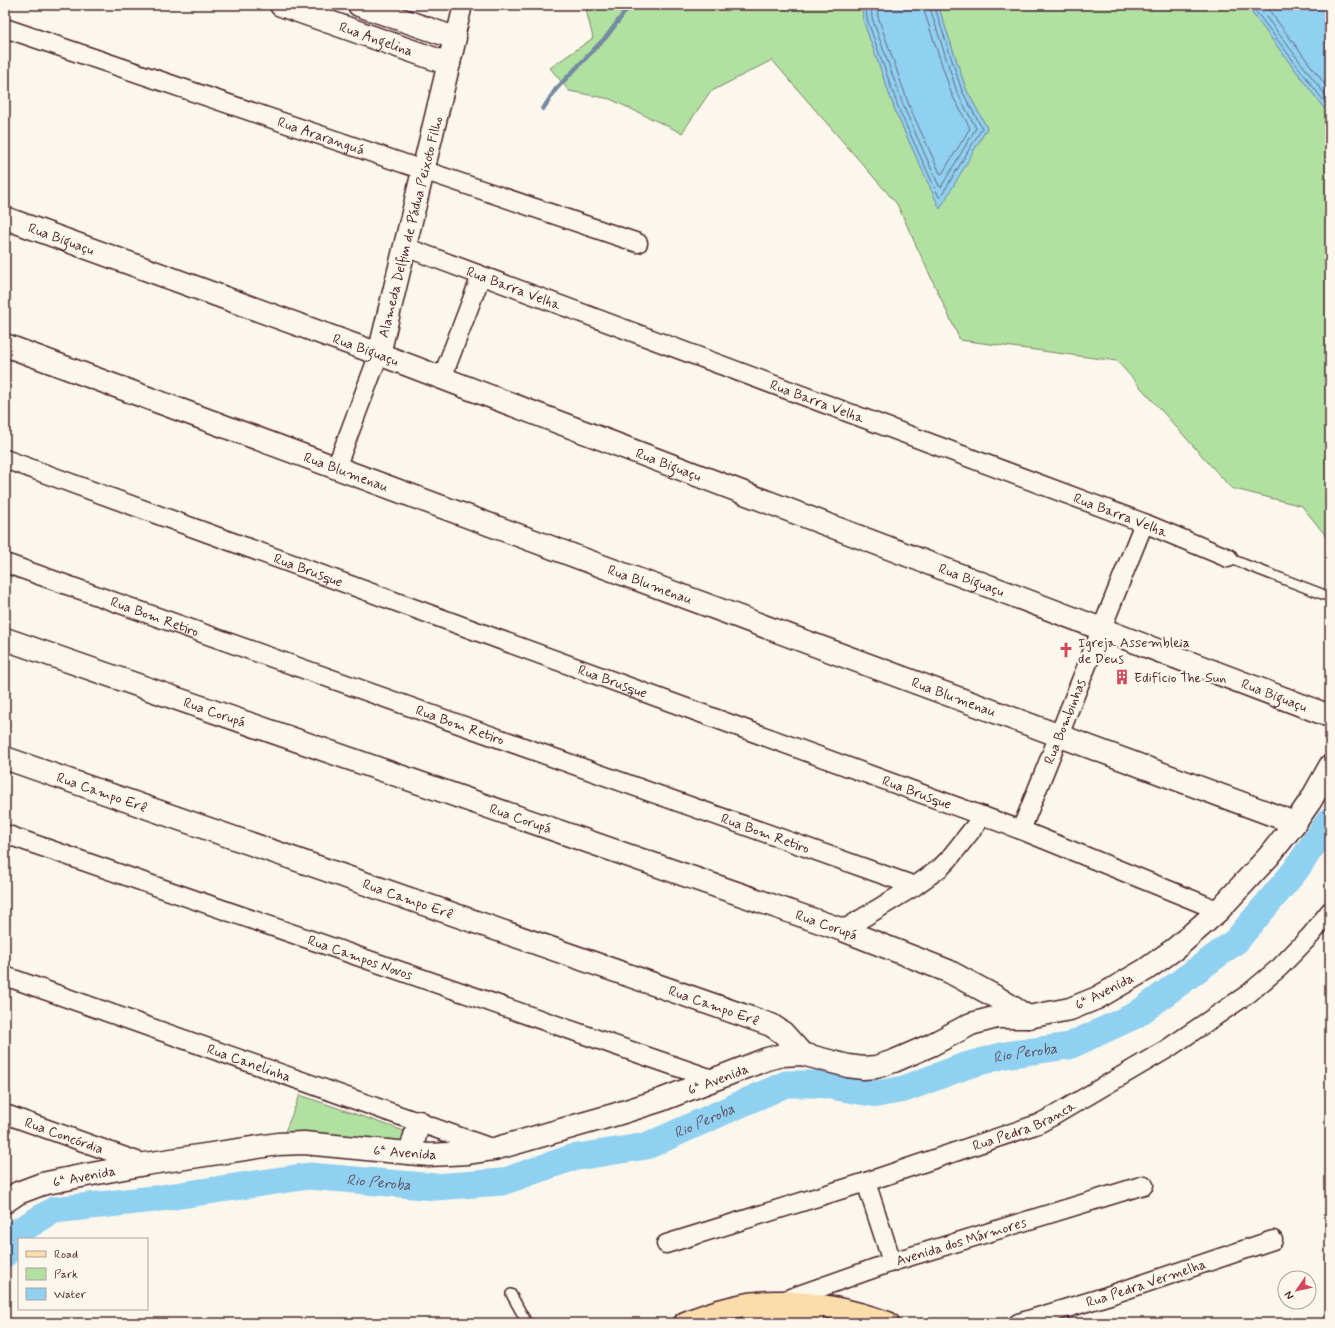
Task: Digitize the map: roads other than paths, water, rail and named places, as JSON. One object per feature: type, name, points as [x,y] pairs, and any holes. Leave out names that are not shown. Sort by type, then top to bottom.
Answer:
[{"type":"main road","points":[[685,1323],[720,1311],[752,1304],[779,1302],[813,1305],[839,1310],[888,1323]]},
{"type":"main road","points":[[752,1323],[773,1320],[813,1323]]},
{"type":"street","name":"Rua Angelina","points":[[281,5],[449,64]]},
{"type":"street","name":"Rua Angelina","points":[[359,5],[455,38]]},
{"type":"street","name":"Alameda Delfim de Pádua Peixoto Filho","points":[[336,468],[379,354],[463,5]]},
{"type":"street","name":"Rua Araranguá","points":[[5,28],[638,243]]},
{"type":"street","name":"Rua Biguaçu","points":[[5,218],[379,354],[1330,716]]},
{"type":"street","name":"Rua Barra Velha","points":[[405,248],[1144,523],[1228,558]]},
{"type":"street","points":[[442,378],[481,276]]},
{"type":"street","name":"Rua Blumenau","points":[[5,345],[1295,823]]},
{"type":"street","name":"Rua Brusque","points":[[5,459],[1021,830],[1218,911]]},
{"type":"street","name":"Rua Bombinhas","points":[[1021,830],[1144,523]]},
{"type":"street","name":"Rua Bom Retiro","points":[[5,563],[915,886]]},
{"type":"street","name":"Rua Corupá","points":[[5,639],[843,930],[948,971],[998,998],[1028,1018]]},
{"type":"street","name":"Rua Campo Erê","points":[[5,758],[772,1025],[784,1033],[802,1054]]},
{"type":"street","name":"6ª Avenida","points":[[5,1202],[18,1193],[42,1184],[145,1164],[278,1144],[304,1143],[429,1155],[448,1155],[494,1149],[617,1114],[782,1055],[802,1054],[863,1068],[876,1067],[931,1045],[971,1024],[997,1017],[1028,1018],[1070,1009],[1097,998],[1116,988],[1176,948],[1218,911],[1269,856],[1295,823],[1311,800],[1330,766]]},
{"type":"street","points":[[843,930],[935,872],[948,860],[983,816]]},
{"type":"street","name":"Rua Campos Novos","points":[[5,834],[714,1080]]},
{"type":"street","name":"Rua Pedra Branca","points":[[666,1244],[866,1182],[1038,1124],[1167,1049],[1248,994],[1280,967],[1310,936],[1330,911]]},
{"type":"street","name":"Rua Canelinha","points":[[5,976],[494,1149]]},
{"type":"street","name":"Rua Concórdia","points":[[5,1114],[145,1164]]},
{"type":"street","points":[[410,1153],[419,1122]]},
{"type":"street","points":[[866,1182],[892,1262]]},
{"type":"street","name":"Avenida dos Mármores","points":[[779,1302],[892,1262],[1144,1185]]},
{"type":"street","name":"Rua Pedra Vermelha","points":[[1018,1323],[1107,1296],[1273,1240]]},
{"type":"lane","points":[[1228,558],[1330,597]]},
{"type":"lane","points":[[511,1294],[527,1323]]},
{"type":"water","points":[[862,5],[938,5],[966,89],[987,128],[940,209],[896,113],[863,20]]},
{"type":"water","points":[[1246,5],[1330,5],[1330,116]]},
{"type":"waterway","points":[[543,109],[556,89],[607,36],[630,5]]},
{"type":"waterway","name":"Rio Peroba","points":[[5,1254],[14,1234],[54,1210],[154,1199],[309,1176],[435,1187],[502,1182],[571,1158],[647,1146],[786,1084],[819,1084],[877,1094],[904,1089],[965,1066],[1005,1055],[1069,1046],[1136,1015],[1236,941],[1295,871],[1330,820]]},
{"type":"place","name":"Igreja Assembleia de Deus","points":[[1066,650]]},
{"type":"place","name":"Edifício The Sun","points":[[1122,677]]}]
